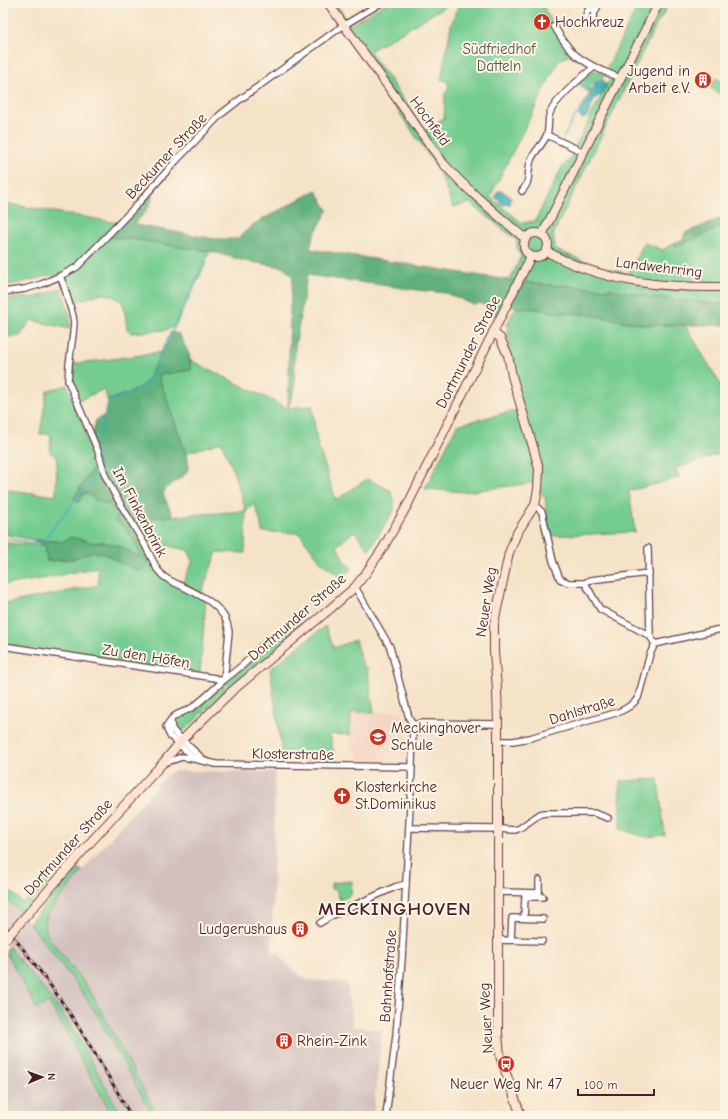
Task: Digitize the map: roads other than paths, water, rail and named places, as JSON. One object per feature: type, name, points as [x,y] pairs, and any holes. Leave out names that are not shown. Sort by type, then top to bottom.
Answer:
[{"type":"street","name":"Hochfeld","points":[[328,3],[442,163],[483,203],[522,236],[527,237]]},
{"type":"street","name":"Beckumer Straße","points":[[3,292],[25,289],[60,276],[77,267],[220,115],[344,25],[381,3]]},
{"type":"street","points":[[596,10],[599,3]]},
{"type":"street","points":[[542,235],[659,3]]},
{"type":"street","points":[[554,26],[565,43],[577,56],[594,67],[620,78]]},
{"type":"street","points":[[522,191],[527,185],[531,159],[547,135],[549,115],[553,108],[577,81],[594,67]]},
{"type":"street","points":[[547,135],[583,152]]},
{"type":"street","points":[[534,234],[542,235],[547,240],[548,247],[546,251],[541,256],[531,256],[524,248],[525,240],[527,237],[534,234]]},
{"type":"street","name":"Landwehrring","points":[[546,251],[578,266],[620,278],[674,286],[725,287]]},
{"type":"street","name":"Dortmunder Straße","points":[[4,942],[181,742],[232,691],[313,624],[355,587],[366,573],[383,548],[400,518],[531,256]]},
{"type":"street","name":"Im Finkenbrink","points":[[60,276],[74,323],[68,381],[98,451],[105,475],[160,573],[169,580],[206,599],[218,608],[224,615],[229,632],[223,681]]},
{"type":"street","name":"Neuer Weg","points":[[493,332],[500,338],[508,355],[518,400],[539,469],[538,489],[535,505],[517,533],[509,553],[494,623],[498,724],[498,1034],[500,1056],[521,1116]]},
{"type":"street","points":[[535,505],[542,512],[553,561],[560,580],[569,583],[585,584],[590,580],[649,573]]},
{"type":"street","points":[[648,548],[650,636]]},
{"type":"street","points":[[585,584],[600,609],[650,636],[655,644],[725,628]]},
{"type":"street","name":"Bahnhofstraße","points":[[355,587],[390,647],[409,718],[413,725],[400,996],[386,1116]]},
{"type":"street","points":[[205,761],[181,742],[170,736],[166,727],[171,718],[176,714],[191,708],[244,664],[268,640]]},
{"type":"street","name":"Dahlstraße","points":[[498,741],[513,741],[530,738],[619,712],[630,706],[638,698],[650,654],[655,644]]},
{"type":"street","name":"Zu den Höfen","points":[[3,646],[215,678],[223,681]]},
{"type":"street","points":[[413,725],[420,723],[498,724]]},
{"type":"street","points":[[181,742],[195,759]]},
{"type":"street","name":"Klosterstraße","points":[[162,764],[182,757],[225,765],[412,767]]},
{"type":"street","points":[[409,828],[515,830],[540,814],[545,813],[594,813],[608,818]]},
{"type":"street","points":[[526,895],[539,893],[539,880]]},
{"type":"street","points":[[320,924],[331,916],[395,887],[406,884]]},
{"type":"street","points":[[498,892],[542,897]]},
{"type":"street","points":[[524,918],[526,895]]},
{"type":"street","points":[[511,940],[512,918],[542,919]]},
{"type":"street","points":[[498,940],[542,941]]},
{"type":"water","points":[[597,81],[604,81],[606,85],[602,94],[594,99],[587,117],[583,119],[579,116],[579,112]]},
{"type":"water","points":[[498,191],[502,191],[511,197],[510,204],[503,205],[495,197]]},
{"type":"waterway","points":[[579,84],[590,92]]},
{"type":"waterway","points":[[563,138],[575,116],[579,112]]},
{"type":"waterway","points":[[98,441],[109,401],[136,390],[149,379],[207,261]]},
{"type":"waterway","points":[[90,483],[100,472],[96,454]]},
{"type":"waterway","points":[[3,539],[41,543],[87,486]]},
{"type":"railway","points":[[3,924],[59,997],[100,1061],[131,1116]]},
{"type":"place","name":"Hochkreuz","points":[[542,22]]},
{"type":"place","name":"Jugend in Arbeit e.V.","points":[[703,80]]},
{"type":"place","name":"Meckinghover Schule","points":[[378,737]]},
{"type":"place","name":"Klosterkirche St.Dominikus","points":[[342,796]]},
{"type":"place","name":"Ludgerushaus","points":[[300,929]]},
{"type":"place","name":"Rhein-Zink","points":[[284,1041]]},
{"type":"place","name":"Neuer Weg Nr. 47","points":[[506,1064]]},
{"type":"district","name":"MECKINGHOVEN","points":[[395,908]]},
{"type":"park label","name":"Südfriedhof Datteln","points":[[499,58]]}]
